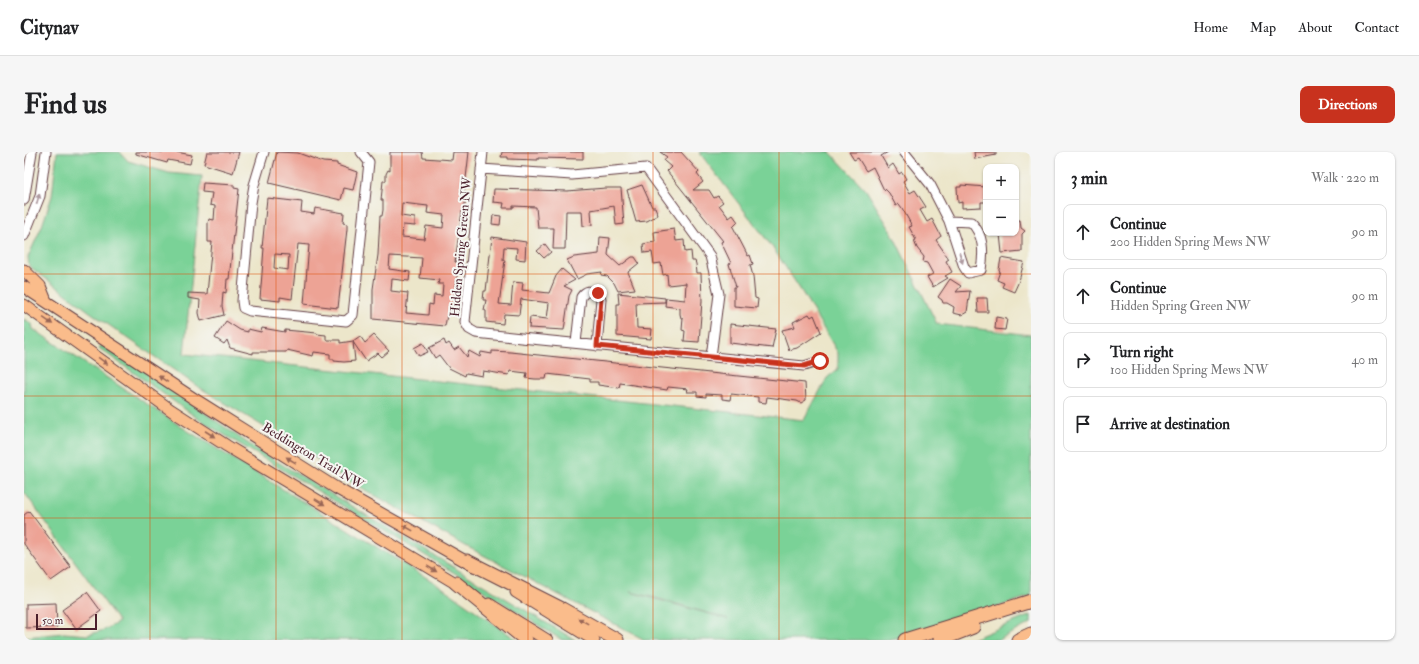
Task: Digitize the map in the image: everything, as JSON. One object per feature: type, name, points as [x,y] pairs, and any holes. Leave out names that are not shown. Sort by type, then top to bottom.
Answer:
[{"type":"highway","points":[[467,561],[562,609],[617,640]]},
{"type":"highway","points":[[456,583],[526,640]]},
{"type":"highway","points":[[905,640],[1031,601]]},
{"type":"highway","points":[[940,640],[1031,604]]},
{"type":"highway","points":[[1018,640],[1031,634]]},
{"type":"main road","points":[[24,270],[40,286],[46,301]]},
{"type":"main road","name":"Beddington Trail NW","points":[[24,287],[196,400],[336,488],[467,561],[594,640]]},
{"type":"main road","points":[[24,305],[171,410],[226,446],[456,583],[547,640]]},
{"type":"street","points":[[24,200],[32,152]]},
{"type":"street","points":[[24,236],[40,196],[46,152]]},
{"type":"street","points":[[264,152],[254,185],[251,203],[242,301],[243,308],[250,311],[346,321],[353,315],[369,162],[361,152]]},
{"type":"street","name":"Hidden Spring Green NW","points":[[481,170],[572,175],[646,168],[710,256],[719,294],[711,357],[476,333],[469,329],[465,322],[481,170],[483,152]]},
{"type":"street","points":[[904,152],[930,184],[949,221],[964,267],[968,273],[981,270],[982,236],[978,229],[971,222],[949,221]]},
{"type":"street","points":[[576,343],[581,297],[585,292],[591,290],[598,293],[601,299],[597,346]]},
{"type":"street","points":[[711,357],[804,366],[820,361]]},
{"type":"green space","points":[[57,152],[120,152],[128,161],[169,173],[202,176],[184,354],[804,420],[827,378],[838,369],[838,353],[802,292],[773,248],[699,152],[830,152],[866,190],[891,231],[937,324],[1031,335],[1031,596],[907,636],[886,640],[645,640],[464,545],[349,481],[317,459],[197,386],[90,312],[29,266],[28,257],[42,226],[52,196]],"holes":[[[630,592],[656,598],[728,619]]]},
{"type":"green space","points":[[24,319],[32,324],[33,329],[188,431],[440,586],[517,640],[24,640],[25,637],[64,633],[87,635],[104,630],[119,622],[24,492]]},
{"type":"green space","points":[[101,345],[145,371],[256,449],[575,640],[562,640],[468,581],[200,420],[99,348]]},
{"type":"green space","points":[[1031,615],[1031,623],[998,640],[970,640]]},
{"type":"building","points":[[136,152],[176,152],[192,155],[190,164],[168,160],[167,163],[136,154]]},
{"type":"building","points":[[207,152],[239,152],[233,173],[204,164]]},
{"type":"building","points":[[277,152],[298,153],[323,162],[337,163],[337,165],[357,172],[353,190],[344,188],[341,200],[269,183]]},
{"type":"building","points":[[390,152],[422,152],[423,158],[452,160],[453,152],[469,152],[464,196],[466,196],[464,211],[462,211],[455,262],[457,262],[458,265],[454,304],[451,304],[450,316],[447,315],[445,326],[373,319],[373,289],[378,255],[380,216],[382,216],[383,210],[383,200],[381,200],[383,181],[386,181],[386,174],[388,170],[390,171]],"holes":[[[402,203],[428,206],[427,213],[444,215],[443,228],[426,226],[424,239],[402,237],[403,225],[415,226],[415,218],[401,216]],[[390,256],[422,258],[420,278],[439,280],[438,284],[443,284],[442,296],[434,295],[433,305],[429,304],[428,315],[406,313],[408,293],[391,291],[392,279],[409,281],[410,272],[389,269]]]},
{"type":"building","points":[[502,152],[583,152],[583,159],[508,159],[508,157],[501,157]]},
{"type":"building","points":[[660,152],[681,152],[699,172],[697,174],[703,182],[693,190],[709,190],[714,198],[718,196],[723,202],[719,205],[729,218],[733,215],[738,222],[733,227],[748,256],[750,255],[753,264],[750,265],[753,276],[755,298],[758,299],[757,308],[734,306],[734,287],[736,287],[729,264],[731,263],[721,242],[723,241],[667,171],[671,167],[664,161],[667,157]]},
{"type":"building","points":[[849,152],[888,152],[881,156],[888,168],[893,164],[899,174],[902,172],[906,179],[903,181],[910,193],[915,190],[926,207],[920,210],[927,222],[932,219],[941,236],[936,240],[949,259],[946,261],[952,272],[945,276],[948,278],[933,287],[927,277],[933,274],[927,263],[923,262],[924,257],[917,248],[914,241],[916,240],[909,227],[912,226],[902,208],[899,204],[896,206],[889,193],[885,189],[884,190],[873,167],[866,171],[858,158],[854,160]]},
{"type":"building","points":[[974,152],[996,152],[996,155],[975,159]]},
{"type":"building","points":[[203,183],[234,185],[234,188],[239,189],[229,279],[227,279],[226,293],[223,292],[222,306],[224,315],[201,321],[199,313],[200,300],[188,298],[188,293],[207,294],[212,242],[208,242],[208,223],[209,219],[214,220],[215,206],[210,205],[212,193],[202,192]]},
{"type":"building","points":[[642,185],[652,207],[655,207],[658,215],[647,221],[636,222],[627,190]]},
{"type":"building","points":[[961,185],[983,187],[983,202],[981,202],[981,207],[962,208],[962,202],[958,203],[957,187],[961,187]]},
{"type":"building","points":[[621,188],[624,224],[616,225],[614,206],[591,210],[592,225],[583,226],[582,211],[566,211],[565,249],[553,249],[554,228],[538,228],[536,207],[513,206],[513,208],[503,208],[504,203],[493,202],[494,189],[567,191]]},
{"type":"building","points":[[267,198],[302,202],[301,212],[314,214],[315,208],[344,213],[343,223],[347,224],[347,229],[338,308],[304,304],[309,245],[298,244],[292,299],[280,297],[280,301],[260,299],[264,248],[262,248]],"holes":[[[275,254],[289,255],[288,270],[274,268]]]},
{"type":"building","points":[[493,215],[501,216],[500,225],[492,224]]},
{"type":"building","points":[[1020,220],[1021,228],[1025,231],[1022,234],[1022,251],[1002,253],[1000,236],[1019,236]]},
{"type":"building","points":[[674,229],[676,241],[684,240],[685,252],[691,251],[692,261],[695,261],[697,273],[701,273],[702,301],[699,342],[684,341],[685,331],[682,330],[683,318],[681,318],[680,308],[665,306],[666,298],[685,300],[686,283],[668,285],[667,274],[663,275],[661,263],[654,264],[652,252],[644,253],[643,244],[655,242],[654,232]]},
{"type":"building","points":[[492,237],[526,242],[525,260],[516,259],[517,248],[504,247],[503,260],[505,260],[499,304],[511,305],[513,282],[523,283],[522,290],[549,293],[556,276],[562,269],[575,280],[564,286],[572,290],[569,296],[564,330],[529,328],[530,317],[547,319],[549,303],[521,299],[519,315],[504,314],[503,324],[486,322],[486,311],[484,310],[486,300],[483,300],[484,291],[486,291]]},
{"type":"building","points":[[600,237],[610,238],[608,255],[620,266],[632,257],[635,257],[639,263],[628,272],[635,289],[618,291],[614,283],[607,276],[601,275],[602,272],[587,274],[577,279],[567,260],[574,257],[599,254]]},
{"type":"building","points":[[545,244],[551,252],[544,258],[537,251]]},
{"type":"building","points":[[1001,258],[1024,262],[1019,281],[1014,292],[1002,287],[1004,283],[997,280],[1000,271]]},
{"type":"building","points":[[950,279],[961,286],[956,292],[970,291],[967,312],[962,315],[953,313],[954,307],[947,303],[943,303],[938,297]]},
{"type":"building","points":[[618,293],[665,298],[665,302],[636,303],[637,328],[652,329],[651,339],[617,336],[617,304],[619,304]]},
{"type":"building","points":[[977,298],[987,298],[988,312],[978,312]]},
{"type":"building","points":[[809,314],[811,317],[814,315],[821,332],[797,348],[789,350],[782,330],[795,327],[793,322]]},
{"type":"building","points":[[996,317],[1007,319],[1005,330],[995,329]]},
{"type":"building","points":[[226,321],[240,330],[248,332],[248,329],[261,332],[262,328],[285,332],[285,330],[317,333],[326,335],[326,340],[340,340],[340,343],[353,341],[360,336],[365,343],[374,335],[389,351],[382,357],[378,353],[366,361],[353,342],[355,361],[344,362],[330,359],[330,354],[314,352],[313,356],[287,350],[286,352],[253,352],[253,354],[230,348],[227,340],[224,344],[215,338]]},
{"type":"building","points":[[730,324],[776,329],[772,348],[730,343]]},
{"type":"building","points":[[444,340],[446,345],[449,343],[454,350],[459,347],[467,357],[469,351],[480,357],[481,352],[492,354],[492,351],[510,352],[805,383],[806,400],[801,403],[797,401],[767,397],[766,403],[758,402],[758,397],[731,394],[730,400],[722,399],[722,395],[706,394],[706,397],[697,396],[697,392],[687,392],[688,389],[668,387],[667,390],[620,383],[619,388],[598,385],[598,382],[590,382],[590,379],[547,374],[546,379],[526,378],[527,373],[510,371],[509,375],[483,371],[482,376],[466,373],[465,376],[449,368],[439,355],[435,358],[429,348]]},
{"type":"building","points":[[423,343],[428,352],[419,356],[414,348]]},
{"type":"building","points":[[29,511],[71,567],[51,581],[24,544],[24,515]]},
{"type":"building","points":[[87,592],[101,611],[76,629],[62,610]]},
{"type":"building","points":[[56,603],[57,627],[26,628],[26,604]]},
{"type":"route","points":[[598,293],[601,299],[597,346],[804,366],[820,361]]}]
